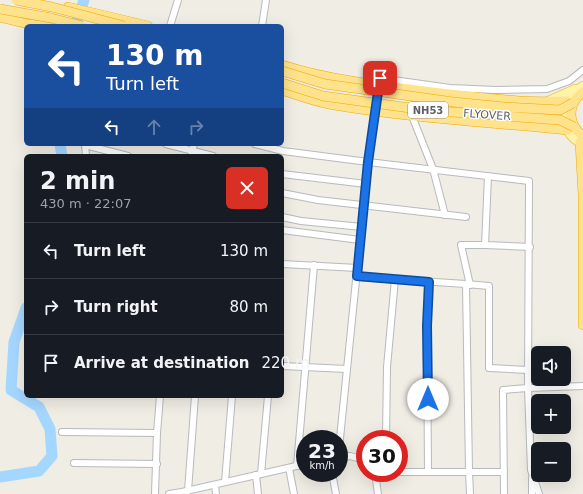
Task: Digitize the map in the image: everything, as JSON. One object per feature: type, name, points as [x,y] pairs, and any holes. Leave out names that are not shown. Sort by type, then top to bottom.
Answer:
[{"type":"highway","points":[[16,0],[52,7],[116,24]]},
{"type":"highway","points":[[34,0],[59,4],[139,24]]},
{"type":"highway","points":[[54,24],[59,4]]},
{"type":"highway","points":[[0,8],[74,24]]},
{"type":"highway","points":[[0,17],[28,24]]},
{"type":"highway","name":"NH53","points":[[284,67],[378,86],[494,99],[543,103],[570,102]]},
{"type":"highway","name":"FLYOVER","points":[[284,72],[325,84],[504,107],[560,110],[583,92]]},
{"type":"highway","name":"FLYOVER","points":[[284,84],[323,96],[425,110],[560,120],[582,141]]},
{"type":"highway","name":"NH53","points":[[284,91],[328,104],[423,116],[571,129]]},
{"type":"highway","points":[[492,122],[494,99]]},
{"type":"highway","points":[[570,102],[571,129]]},
{"type":"highway","points":[[582,141],[583,325]]},
{"type":"main road","name":"NH53","points":[[570,102],[574,92],[583,84]]},
{"type":"main road","points":[[543,103],[574,90],[583,84]]},
{"type":"street","points":[[171,24],[178,0]]},
{"type":"street","points":[[262,24],[266,0]]},
{"type":"street","points":[[341,430],[368,162],[380,78],[450,88],[496,90],[547,89],[570,81],[583,70]]},
{"type":"street","points":[[376,110],[412,116],[433,169],[445,215]]},
{"type":"street","points":[[89,146],[120,154]]},
{"type":"street","points":[[175,146],[206,154]]},
{"type":"street","points":[[263,146],[283,151],[529,181],[530,247],[528,388],[531,452]]},
{"type":"street","points":[[284,174],[366,184]]},
{"type":"street","points":[[485,245],[488,176]]},
{"type":"street","points":[[284,193],[318,200],[364,206],[466,217]]},
{"type":"street","points":[[284,217],[301,221],[362,226]]},
{"type":"street","points":[[284,230],[360,240]]},
{"type":"street","points":[[470,494],[468,284],[461,245],[530,247]]},
{"type":"street","points":[[284,264],[358,268]]},
{"type":"street","points":[[300,430],[314,265]]},
{"type":"street","points":[[357,276],[489,286],[489,368],[528,370]]},
{"type":"street","points":[[386,430],[387,367],[395,279]]},
{"type":"street","points":[[428,472],[427,326],[429,282]]},
{"type":"street","points":[[284,366],[347,369]]},
{"type":"street","points":[[504,494],[503,390],[583,386]]},
{"type":"street","points":[[155,494],[160,398]]},
{"type":"street","points":[[188,491],[195,398]]},
{"type":"street","points":[[225,482],[232,398]]},
{"type":"street","points":[[258,494],[258,475],[268,398]]},
{"type":"street","points":[[62,432],[157,433]]},
{"type":"street","points":[[74,463],[157,464]]},
{"type":"street","points":[[169,494],[296,466]]},
{"type":"street","points":[[290,468],[294,494]]},
{"type":"street","points":[[408,472],[504,472]]},
{"type":"street","points":[[334,482],[336,494]]},
{"type":"street","points":[[376,482],[378,494]]},
{"type":"street","points":[[532,482],[532,494]]},
{"type":"street","points":[[535,482],[539,494]]},
{"type":"street","points":[[215,484],[216,494]]},
{"type":"waterway","points":[[76,24],[84,0]]},
{"type":"waterway","points":[[60,146],[62,154]]},
{"type":"waterway","points":[[24,314],[14,342],[11,390],[24,398]]},
{"type":"waterway","points":[[0,477],[39,471],[52,456],[50,429],[39,407],[24,398]]},
{"type":"route","points":[[380,78],[368,162],[357,276],[429,282],[427,326],[428,399]]}]
